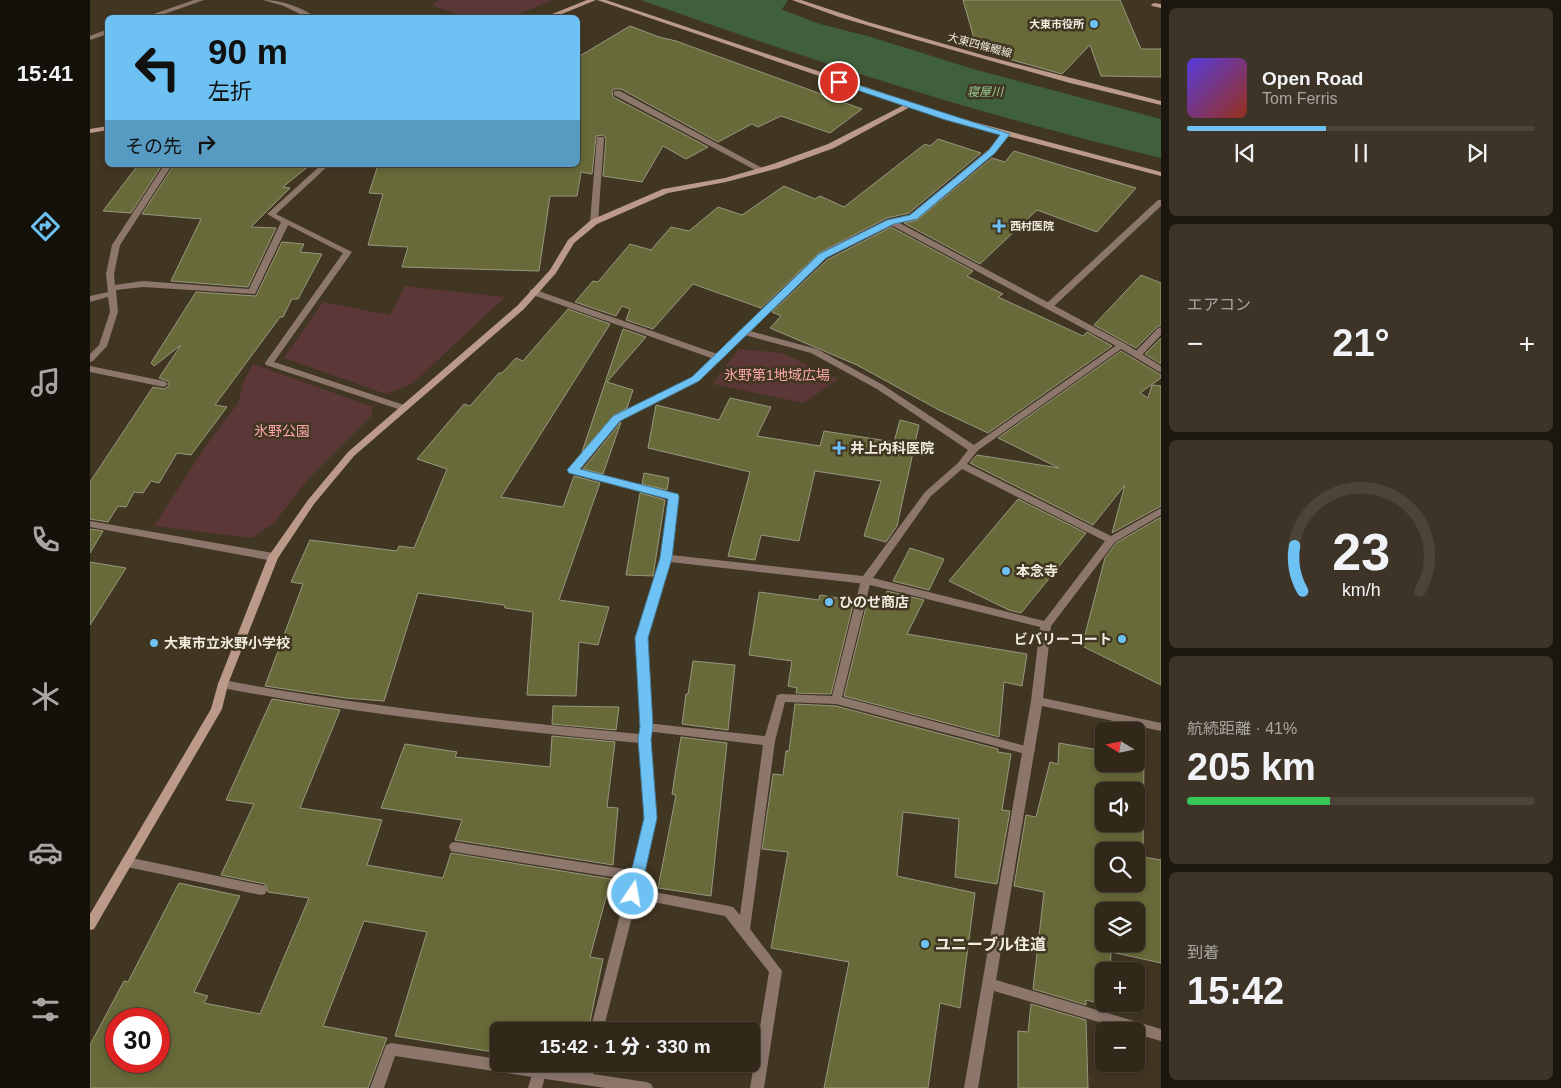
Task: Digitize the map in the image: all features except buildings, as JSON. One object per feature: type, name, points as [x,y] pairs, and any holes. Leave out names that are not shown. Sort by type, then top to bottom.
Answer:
[{"type":"street","points":[[154,15],[201,0]]},
{"type":"street","points":[[266,0],[286,5],[308,15]]},
{"type":"street","points":[[553,15],[593,0]]},
{"type":"street","points":[[600,0],[909,105],[1006,134],[1161,174]]},
{"type":"street","name":"大東四條畷線","points":[[795,0],[863,23],[1057,77],[1161,103]]},
{"type":"street","points":[[820,0],[825,10]]},
{"type":"street","points":[[90,38],[105,33]]},
{"type":"street","points":[[617,93],[762,170]]},
{"type":"street","points":[[90,925],[216,708],[223,684],[273,557],[311,502],[351,454],[388,424],[521,307],[553,271],[570,242],[594,222],[666,191],[726,180],[762,170],[831,146],[909,105]]},
{"type":"street","points":[[90,131],[105,128]]},
{"type":"street","points":[[599,1022],[651,818],[645,733],[642,638],[666,558],[674,497],[573,470],[617,419],[695,379],[823,256],[891,222],[913,217],[992,152],[1006,134]]},
{"type":"street","points":[[594,222],[600,139]]},
{"type":"street","points":[[90,359],[103,346],[114,312],[110,274],[116,245],[167,167]]},
{"type":"street","points":[[323,167],[271,214],[348,252],[269,363],[404,408]]},
{"type":"street","points":[[1049,306],[1161,202]]},
{"type":"street","points":[[90,299],[112,291],[143,284],[252,292],[286,221]]},
{"type":"street","points":[[891,222],[1121,345],[1161,370]]},
{"type":"street","points":[[533,292],[717,357]]},
{"type":"street","points":[[1137,355],[1161,330]]},
{"type":"street","points":[[743,332],[814,351],[880,387],[974,449]]},
{"type":"street","points":[[836,700],[866,580],[928,494],[961,465],[974,449],[1121,345]]},
{"type":"street","points":[[90,369],[164,384]]},
{"type":"street","points":[[961,465],[1111,540]]},
{"type":"street","points":[[971,1088],[1029,751],[1046,625],[1111,540],[1161,511]]},
{"type":"street","points":[[90,524],[273,557]]},
{"type":"street","points":[[666,558],[866,580],[1046,625]]},
{"type":"street","points":[[223,684],[287,698],[417,716],[769,742]]},
{"type":"street","points":[[744,930],[769,742],[781,698],[836,700],[1029,751]]},
{"type":"street","points":[[1037,701],[1161,727]]},
{"type":"street","points":[[455,847],[637,876]]},
{"type":"street","points":[[127,862],[261,890]]},
{"type":"street","points":[[633,894],[729,911],[776,971],[757,1088]]},
{"type":"street","points":[[988,983],[1161,1035]]},
{"type":"street","points":[[377,1088],[391,1048],[490,1064]]},
{"type":"street","points":[[535,1088],[539,1072],[646,1088]]},
{"type":"street","points":[[585,1078],[587,1072]]},
{"type":"green space","points":[[440,0],[552,0],[516,15],[459,15],[431,5]]},
{"type":"green space","points":[[405,286],[505,297],[412,384],[386,394],[284,358],[323,302],[390,315]]},
{"type":"green space","name":"氷野第1地域広場","points":[[738,349],[782,353],[838,379],[804,403],[713,384]]},
{"type":"green space","name":"氷野公園","points":[[253,364],[373,407],[371,416],[309,478],[274,523],[252,538],[154,526],[205,447],[238,403],[244,381]]},
{"type":"water","name":"寝屋川","points":[[641,0],[756,0],[820,24],[871,37],[973,69],[1161,119],[1161,158],[964,106],[770,45]]},
{"type":"waterway","points":[[756,17],[767,0]]},
{"type":"place","name":"大東市役所","points":[[1094,24]]},
{"type":"place","name":"西村医院","points":[[999,226]]},
{"type":"place","name":"井上内科医院","points":[[839,448]]},
{"type":"place","name":"本念寺","points":[[1006,571]]},
{"type":"place","name":"ひのせ商店","points":[[829,602]]},
{"type":"place","name":"ビバリーコート","points":[[1122,639]]},
{"type":"place","name":"大東市立氷野小学校","points":[[154,643]]},
{"type":"place","name":"ユニーブル住道","points":[[925,944]]},
{"type":"route","points":[[633,894],[651,818],[644,739],[646,727],[642,638],[666,558],[674,497],[573,470],[617,419],[695,379],[823,256],[891,222],[913,217],[992,152],[1006,134],[949,118],[839,82]]}]
